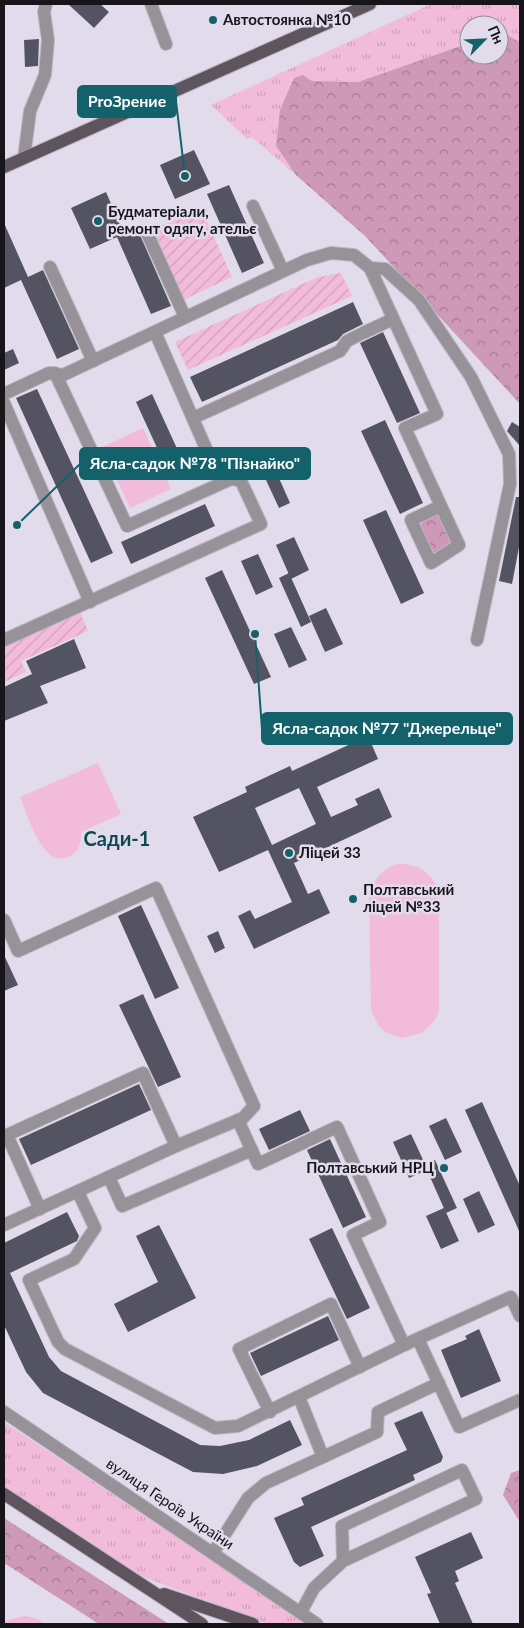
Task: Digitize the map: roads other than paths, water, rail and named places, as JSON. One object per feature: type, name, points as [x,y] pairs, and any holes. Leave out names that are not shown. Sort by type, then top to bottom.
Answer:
[{"type":"main road","points":[[4,167],[370,4]]},
{"type":"main road","points":[[4,1494],[202,1624]]},
{"type":"main road","points":[[145,1588],[253,1624]]},
{"type":"street","points":[[24,158],[30,111],[45,75],[48,40],[44,12],[46,4]]},
{"type":"street","points":[[151,4],[166,44]]},
{"type":"street","points":[[253,206],[283,271]]},
{"type":"street","points":[[147,233],[185,317]]},
{"type":"street","points":[[4,394],[50,373],[63,375],[307,260],[331,253],[354,255],[370,268],[437,414],[405,428],[441,506],[459,545],[430,563],[411,520],[441,506]]},
{"type":"street","points":[[50,267],[93,361]]},
{"type":"street","points":[[370,268],[385,269],[419,300],[472,377],[509,454],[510,484],[478,640]]},
{"type":"street","points":[[193,418],[340,350],[346,341],[393,319]]},
{"type":"street","points":[[4,640],[261,524],[241,481],[218,476],[154,332]]},
{"type":"street","points":[[55,373],[127,526],[231,479]]},
{"type":"street","points":[[4,403],[90,602]]},
{"type":"street","points":[[4,920],[18,951],[156,888],[254,1106],[248,1114],[238,1120],[176,1146],[4,1225]]},
{"type":"street","points":[[40,1209],[7,1135],[143,1073],[176,1146]]},
{"type":"street","points":[[238,1120],[258,1164],[337,1127],[380,1222],[353,1235],[404,1346]]},
{"type":"street","points":[[109,1177],[122,1206],[252,1150]]},
{"type":"street","points":[[78,1192],[95,1228],[74,1259],[29,1280],[58,1342],[65,1349],[215,1428],[238,1426],[270,1412],[418,1339],[511,1297],[520,1316]]},
{"type":"street","points":[[270,1412],[239,1349],[331,1304],[360,1367]]},
{"type":"street","points":[[418,1339],[459,1427],[520,1400]]},
{"type":"street","points":[[213,1553],[248,1498],[266,1483],[378,1432],[378,1412],[439,1383]]},
{"type":"street","points":[[299,1397],[323,1457]]},
{"type":"street","name":"вулиця Героїв України","points":[[4,1412],[317,1624]]},
{"type":"street","points":[[301,1612],[314,1588],[342,1561],[476,1499],[462,1470],[342,1526],[342,1561]]},
{"type":"place","name":"Автостоянка №10","points":[[213,20]]},
{"type":"place","name":"ProЗрение","points":[[185,176]]},
{"type":"place","name":"Будматеріали, ремонт одягу, ательє","points":[[98,221]]},
{"type":"place","name":"Ясла-садок №78 \"Пізнайко\"","points":[[17,525]]},
{"type":"place","name":"Ясла-садок №77 \"Джерельце\"","points":[[255,634]]},
{"type":"place","name":"Ліцей 33","points":[[289,853]]},
{"type":"place","name":"Полтавський ліцей №33","points":[[353,899]]},
{"type":"place","name":"Полтавський НРЦ","points":[[444,1168]]},
{"type":"district","name":"Сади-1","points":[[117,839]]}]
